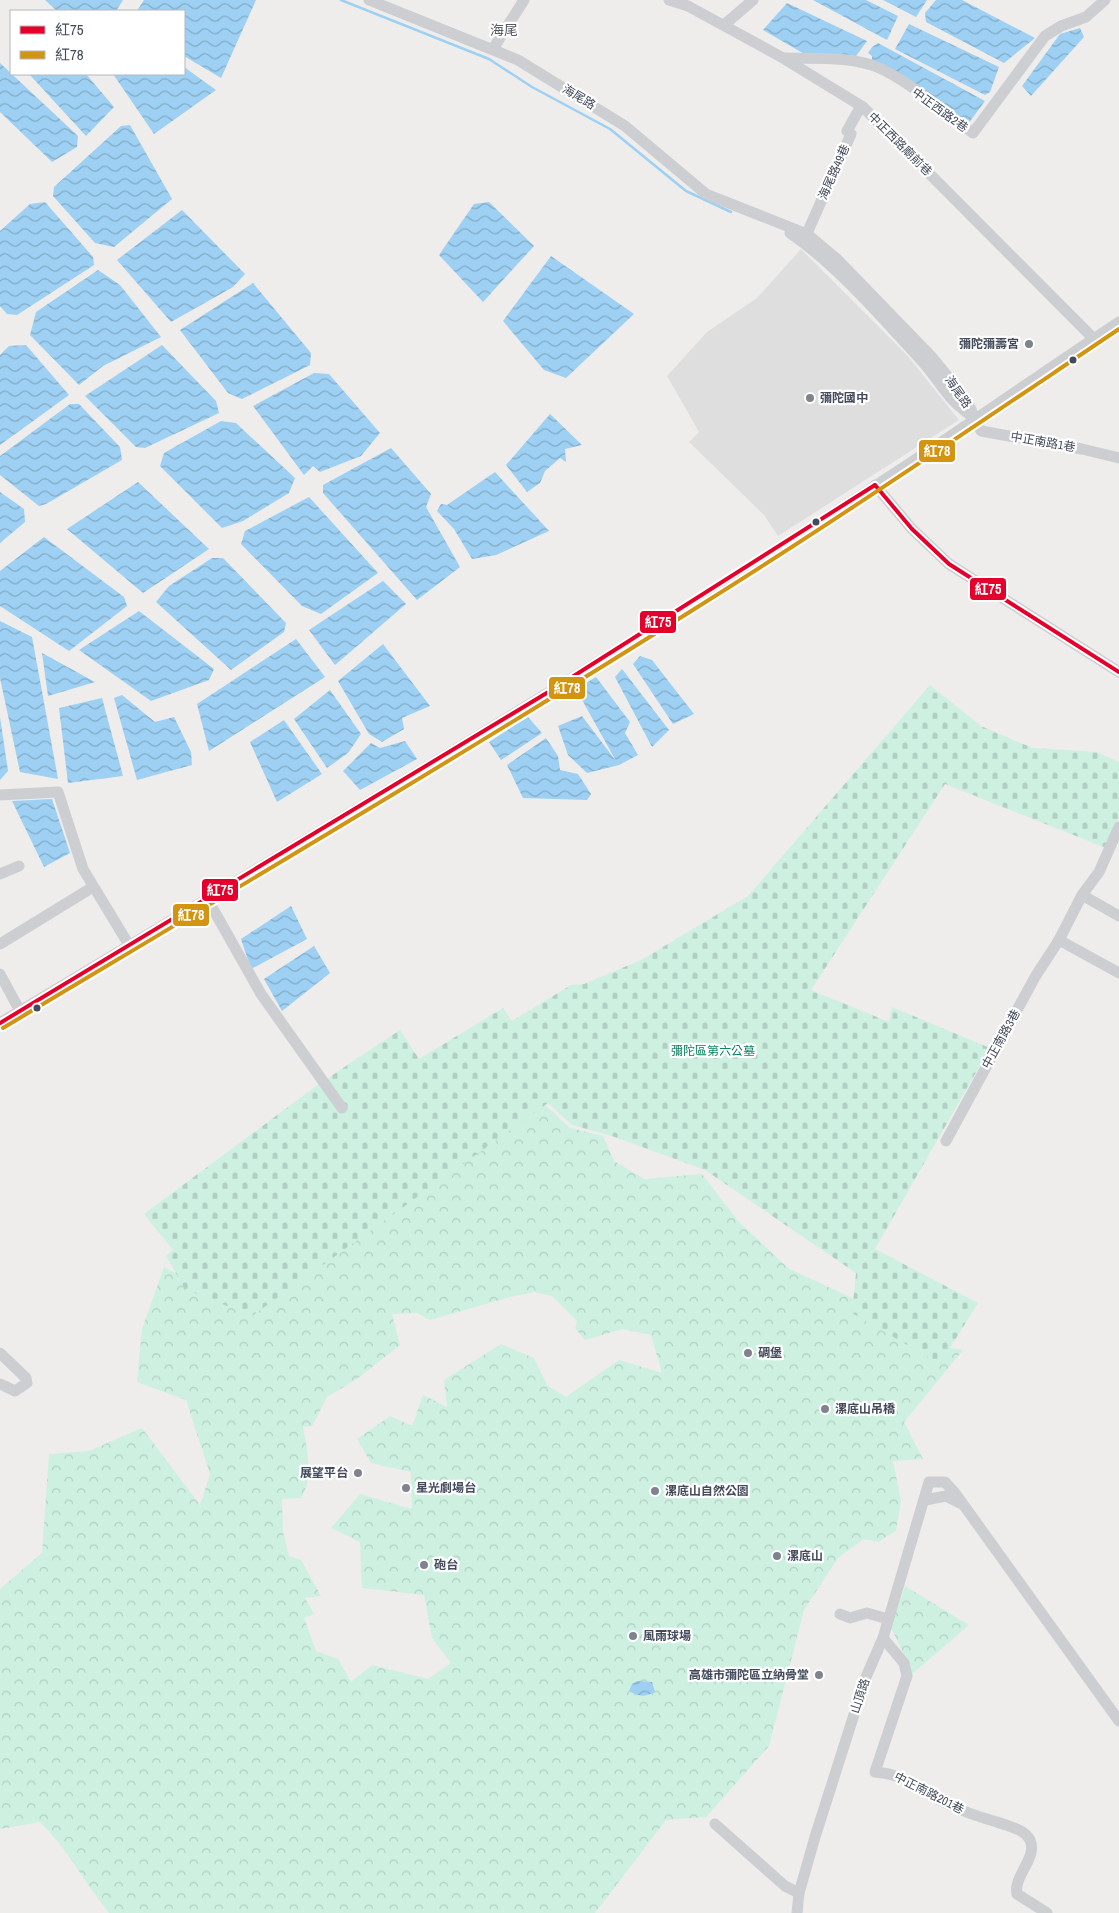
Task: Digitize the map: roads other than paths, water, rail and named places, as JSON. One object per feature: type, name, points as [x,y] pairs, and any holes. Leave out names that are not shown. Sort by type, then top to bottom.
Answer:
[{"type":"street","name":"海尾路","points":[[369,0],[518,60],[624,126],[706,194],[774,221],[805,238],[838,260],[931,356],[966,399],[975,418]]},
{"type":"street","points":[[493,49],[524,0]]},
{"type":"street","name":"中正西路廟前巷","points":[[669,0],[688,6],[783,58],[861,106],[1094,339]]},
{"type":"street","points":[[724,26],[753,0]]},
{"type":"street","name":"中正西路2巷","points":[[783,58],[853,61],[876,67],[892,75],[972,133],[1045,36],[1061,26],[1086,17],[1105,0]]},
{"type":"street","name":"海尾路49巷","points":[[805,238],[851,134],[847,131],[861,106]]},
{"type":"street","points":[[0,1023],[208,900],[540,697],[876,485],[1119,322]]},
{"type":"street","name":"中正南路1巷","points":[[975,418],[981,431],[1082,449],[1119,458]]},
{"type":"street","points":[[876,485],[912,529],[949,564],[1119,672]]},
{"type":"street","points":[[0,794],[58,792],[83,869],[129,945]]},
{"type":"street","name":"中正南路3巷","points":[[946,1141],[1035,977],[1060,940],[1082,895],[1100,872],[1119,827]]},
{"type":"street","points":[[0,874],[20,866]]},
{"type":"street","points":[[0,944],[93,887]]},
{"type":"street","points":[[1082,895],[1119,916]]},
{"type":"street","points":[[208,900],[260,994],[342,1108]]},
{"type":"street","points":[[1060,940],[1119,973]]},
{"type":"street","points":[[0,974],[20,1011]]},
{"type":"street","points":[[0,1353],[26,1378],[27,1383],[15,1391],[0,1384]]},
{"type":"street","name":"山頂路","points":[[797,1913],[799,1893],[814,1837],[866,1677],[884,1638],[929,1482],[946,1482],[962,1504]]},
{"type":"street","points":[[925,1500],[946,1496],[962,1504],[1119,1721]]},
{"type":"street","points":[[840,1614],[850,1618],[867,1613],[888,1619]]},
{"type":"street","name":"中正南路201巷","points":[[884,1638],[904,1663],[907,1676],[875,1772],[894,1774],[966,1812],[1023,1832],[1030,1841],[1031,1851],[1015,1887],[1017,1894],[1047,1913]]},
{"type":"street","points":[[715,1824],[784,1886],[799,1893]]},
{"type":"water","points":[[45,0],[123,0],[117,10],[56,10]]},
{"type":"water","points":[[144,0],[256,0],[221,78],[185,57],[185,10],[138,10]]},
{"type":"water","points":[[813,0],[866,0],[898,16],[887,40]]},
{"type":"water","points":[[883,0],[927,0],[916,17]]},
{"type":"water","points":[[936,0],[962,0],[1035,38],[1004,63],[926,22],[925,13]]},
{"type":"water","points":[[787,3],[867,41],[854,59],[813,59],[763,30]]},
{"type":"water","points":[[909,24],[999,67],[990,92],[985,95],[895,49]]},
{"type":"water","points":[[1080,28],[1084,37],[1031,96],[1022,86],[1060,34]]},
{"type":"water","points":[[878,43],[985,101],[968,124],[872,64],[872,56],[868,53]]},
{"type":"water","points":[[0,63],[10,72],[10,75],[13,75],[78,136],[77,147],[52,162],[0,112]]},
{"type":"water","points":[[185,68],[216,90],[154,134],[114,75],[185,75]]},
{"type":"water","points":[[30,75],[87,75],[114,107],[86,136]]},
{"type":"water","points":[[130,125],[172,199],[114,247],[95,243],[53,196],[54,187],[121,126]]},
{"type":"water","points":[[45,202],[93,257],[94,265],[17,315],[7,314],[0,306],[0,231],[30,204]]},
{"type":"water","points":[[489,202],[534,246],[483,302],[439,255],[474,204]]},
{"type":"water","points":[[182,210],[245,274],[233,287],[171,322],[117,260]]},
{"type":"water","points":[[551,256],[634,314],[566,378],[544,370],[503,321]]},
{"type":"water","points":[[98,270],[120,285],[161,337],[103,366],[79,385],[30,335],[36,312]]},
{"type":"water","points":[[253,283],[311,353],[310,365],[242,399],[228,393],[180,330]]},
{"type":"water","points":[[26,345],[69,395],[0,445],[0,355],[9,346]]},
{"type":"water","points":[[162,345],[216,401],[219,413],[145,448],[136,447],[85,396]]},
{"type":"water","points":[[314,373],[329,374],[380,433],[361,456],[320,472],[313,466],[304,475],[253,406]]},
{"type":"water","points":[[70,404],[79,404],[120,447],[122,460],[46,504],[39,506],[0,475],[0,456]]},
{"type":"water","points":[[550,414],[582,445],[565,449],[566,462],[560,458],[545,471],[540,483],[527,492],[506,465]]},
{"type":"water","points":[[221,421],[236,423],[295,478],[289,493],[243,521],[222,528],[160,466],[164,453]]},
{"type":"water","points":[[391,448],[431,494],[426,507],[460,567],[417,600],[323,493],[323,485]]},
{"type":"water","points":[[495,472],[549,531],[496,555],[472,559],[454,529],[437,511],[441,504],[447,505]]},
{"type":"water","points":[[138,482],[209,549],[143,593],[67,529]]},
{"type":"water","points":[[0,492],[24,509],[25,522],[0,543]]},
{"type":"water","points":[[309,497],[378,573],[321,614],[302,606],[241,544],[245,531]]},
{"type":"water","points":[[44,537],[124,597],[127,606],[69,651],[0,606],[0,571]]},
{"type":"water","points":[[212,558],[223,558],[286,623],[284,632],[231,670],[156,602],[169,586]]},
{"type":"water","points":[[383,581],[406,604],[335,665],[309,630]]},
{"type":"water","points":[[139,611],[214,669],[209,680],[151,701],[79,650]]},
{"type":"water","points":[[0,621],[32,637],[58,779],[20,772],[0,678]]},
{"type":"water","points":[[296,639],[325,677],[209,751],[197,704]]},
{"type":"water","points":[[383,644],[430,706],[402,718],[404,729],[382,742],[369,734],[338,681]]},
{"type":"water","points":[[42,653],[95,682],[48,696]]},
{"type":"water","points":[[640,656],[652,660],[694,714],[673,724],[633,664]]},
{"type":"water","points":[[622,669],[669,730],[652,747],[615,677]]},
{"type":"water","points":[[596,677],[630,722],[625,733],[638,755],[619,765],[587,773],[568,755],[558,726],[582,716],[616,761],[576,689]]},
{"type":"water","points":[[330,690],[361,734],[348,753],[327,768],[294,719]]},
{"type":"water","points":[[122,695],[155,722],[174,717],[191,752],[192,765],[137,780],[114,698]]},
{"type":"water","points":[[102,698],[123,776],[68,783],[59,708]]},
{"type":"water","points":[[0,717],[8,771],[0,780]]},
{"type":"water","points":[[528,717],[542,733],[501,760],[489,742]]},
{"type":"water","points":[[284,720],[322,774],[277,802],[250,742]]},
{"type":"water","points":[[546,738],[558,756],[560,770],[578,774],[591,794],[587,800],[523,798],[507,765]]},
{"type":"water","points":[[405,741],[417,759],[360,790],[343,771],[371,743],[380,748]]},
{"type":"water","points":[[52,799],[70,853],[44,867],[12,801]]},
{"type":"water","points":[[291,906],[307,939],[251,969],[241,939]]},
{"type":"water","points":[[314,946],[330,973],[282,1011],[264,979]]},
{"type":"water","points":[[637,1681],[652,1682],[655,1692],[642,1696],[629,1691],[632,1684]]},
{"type":"waterway","points":[[341,0],[489,59],[532,87],[610,129],[686,191],[731,212]]},
{"type":"place","name":"彌陀彌壽宮","points":[[1029,344]]},
{"type":"place","name":"彌陀國中","points":[[810,398]]},
{"type":"place","name":"碉堡","points":[[748,1353]]},
{"type":"place","name":"漯底山吊橋","points":[[825,1409]]},
{"type":"place","name":"展望平台","points":[[358,1473]]},
{"type":"place","name":"星光劇場台","points":[[406,1488]]},
{"type":"place","name":"漯底山自然公園","points":[[655,1491]]},
{"type":"place","name":"漯底山","points":[[777,1556]]},
{"type":"place","name":"砲台","points":[[424,1565]]},
{"type":"place","name":"風雨球場","points":[[633,1636]]},
{"type":"place","name":"高雄市彌陀區立納骨堂","points":[[819,1675]]},
{"type":"district","name":"海尾","points":[[504,30]]},
{"type":"park label","name":"彌陀區第六公墓","points":[[713,1051]]}]
